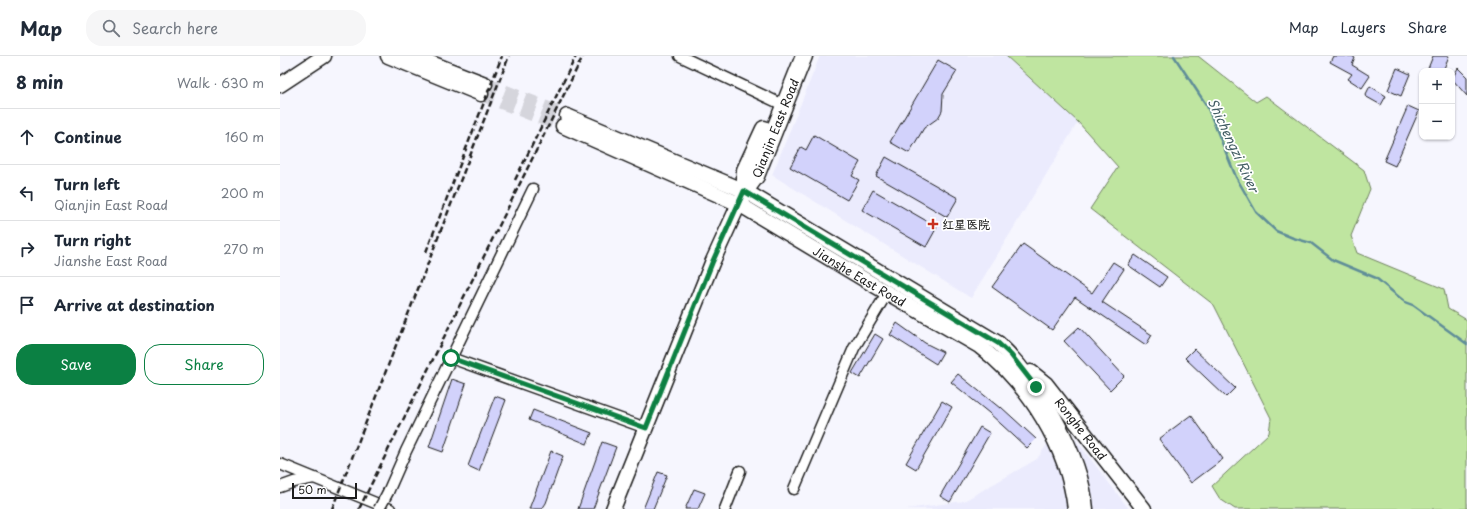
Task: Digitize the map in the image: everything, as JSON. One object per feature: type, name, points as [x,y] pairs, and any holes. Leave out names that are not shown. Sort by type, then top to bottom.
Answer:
[{"type":"main road","points":[[280,85],[324,56]]},
{"type":"main road","points":[[388,56],[483,89],[413,56]]},
{"type":"main road","points":[[565,121],[742,198],[745,170],[797,56]]},
{"type":"main road","name":"Qianjin East Road","points":[[613,509],[712,263],[742,198],[756,176],[804,56]]},
{"type":"main road","name":"Jianshe East Road","points":[[742,198],[887,292],[979,346],[992,356],[1011,375],[1033,403],[1049,430],[1070,480],[1075,509]]},
{"type":"main road","name":"Jianshe East Road","points":[[742,198],[998,343],[1011,355],[1036,387],[1068,447],[1080,476],[1086,509]]},
{"type":"main road","name":"Ronghe Road","points":[[1011,355],[1046,384],[1144,509]]},
{"type":"street","points":[[680,56],[777,102]]},
{"type":"street","points":[[379,509],[533,189]]},
{"type":"street","points":[[794,489],[854,348],[887,292]]},
{"type":"street","points":[[451,358],[646,428]]},
{"type":"street","points":[[280,464],[390,509]]},
{"type":"street","points":[[725,509],[740,471]]},
{"type":"street","points":[[280,488],[294,482],[314,478]]},
{"type":"shaded area","name":"红星医院","points":[[820,56],[1006,56],[1078,122],[971,298],[772,175]]},
{"type":"shaded area","points":[[1062,422],[1129,509],[906,509],[964,501],[1037,459]]},
{"type":"green space","points":[[1006,56],[1198,56],[1256,102],[1266,96],[1364,170],[1370,189],[1351,236],[1357,253],[1444,289],[1448,309],[1467,320],[1467,509],[1235,509],[1220,499],[1212,486],[1269,433],[1271,418],[1214,305],[1090,209],[1118,167],[1078,122]]},
{"type":"building","points":[[1333,56],[1352,56],[1355,58],[1352,65],[1370,76],[1362,88],[1348,79],[1352,74],[1330,62]]},
{"type":"building","points":[[1433,56],[1449,56],[1444,68],[1428,68]]},
{"type":"building","points":[[938,60],[957,71],[943,94],[942,111],[938,118],[924,128],[909,153],[890,142]]},
{"type":"building","points":[[1397,68],[1410,74],[1401,96],[1388,90]]},
{"type":"building","points":[[1458,68],[1467,77],[1467,96],[1455,82],[1455,74]]},
{"type":"building","points":[[1370,86],[1386,96],[1381,105],[1365,96]]},
{"type":"building","points":[[1408,106],[1419,111],[1395,166],[1384,161]]},
{"type":"building","points":[[814,135],[860,162],[852,176],[859,180],[847,200],[790,167],[801,147],[806,150]]},
{"type":"building","points":[[886,157],[958,198],[947,217],[876,176]]},
{"type":"building","points":[[873,190],[937,227],[926,247],[862,210]]},
{"type":"building","points":[[1023,244],[1092,293],[1113,262],[1124,269],[1102,302],[1152,335],[1146,345],[1075,297],[1052,330],[992,287]]},
{"type":"building","points":[[1135,255],[1167,277],[1160,287],[1128,265]]},
{"type":"building","points":[[897,323],[925,343],[943,352],[936,364],[890,335]]},
{"type":"building","points":[[1079,327],[1124,376],[1110,390],[1064,341]]},
{"type":"building","points":[[875,334],[883,339],[860,378],[852,373]]},
{"type":"building","points":[[1194,349],[1235,388],[1226,397],[1185,358]]},
{"type":"building","points":[[958,374],[1000,408],[1001,407],[1036,439],[1027,448],[989,413],[951,382]]},
{"type":"building","points":[[452,379],[466,384],[443,452],[429,447]]},
{"type":"building","points":[[495,396],[506,400],[479,471],[468,466]]},
{"type":"building","points":[[942,401],[952,407],[916,469],[906,463]]},
{"type":"building","points":[[533,410],[592,433],[587,444],[529,420]]},
{"type":"building","points":[[1191,415],[1223,459],[1191,483],[1159,439]]},
{"type":"building","points":[[980,427],[990,433],[950,502],[940,496]]},
{"type":"building","points":[[602,442],[616,447],[593,509],[578,509]]},
{"type":"building","points":[[551,451],[563,456],[546,503],[542,509],[529,509]]},
{"type":"building","points":[[658,472],[667,475],[653,509],[643,509]]},
{"type":"building","points":[[694,489],[705,493],[698,509],[685,509]]},
{"type":"waterway","name":"Shichengzi River","points":[[1174,56],[1207,106],[1236,177],[1256,212],[1276,231],[1311,243],[1333,260],[1376,278],[1405,302],[1413,305],[1467,344]]},
{"type":"tunnel","points":[[485,84],[567,116]]},
{"type":"tunnel","points":[[481,94],[563,126]]},
{"type":"railway","points":[[426,252],[502,56]]},
{"type":"railway","points":[[332,509],[509,56]]},
{"type":"railway","points":[[515,180],[576,56]]},
{"type":"railway","points":[[359,509],[583,56]]},
{"type":"place","name":"红星医院","points":[[933,224]]},
{"type":"route","points":[[451,358],[646,428],[712,263],[744,191],[998,343],[1011,355],[1036,387]]}]
